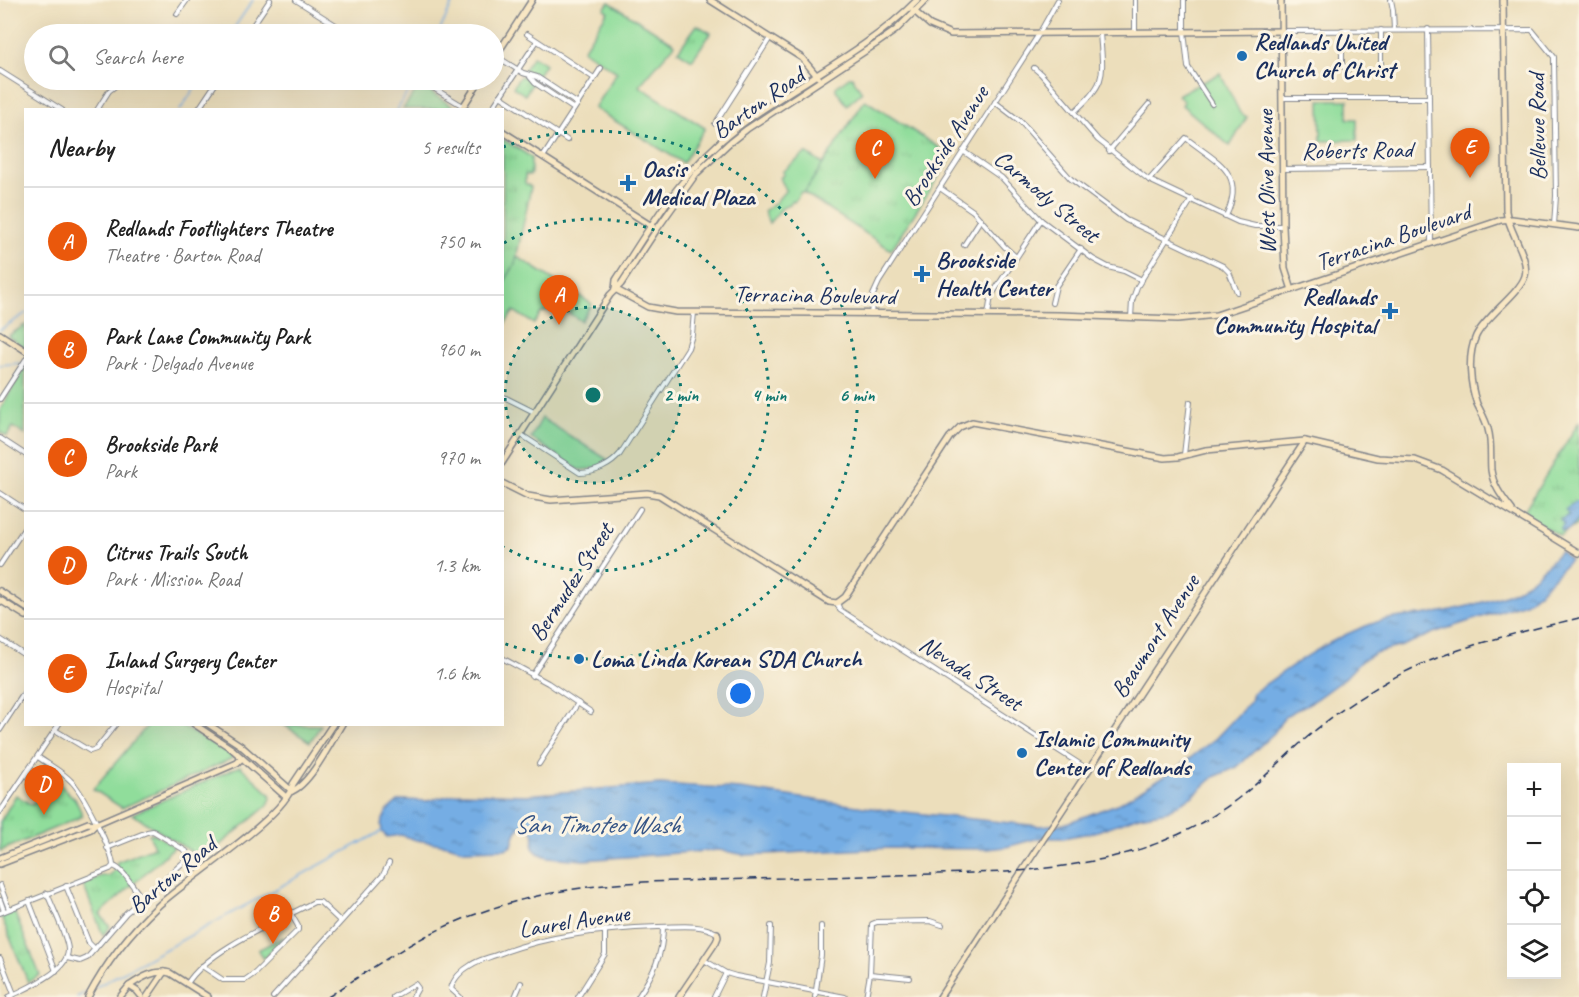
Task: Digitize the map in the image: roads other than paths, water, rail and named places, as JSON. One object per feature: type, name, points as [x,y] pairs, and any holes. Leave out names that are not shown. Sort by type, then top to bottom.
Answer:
[{"type":"main road","points":[[504,44],[532,0]]},
{"type":"main road","points":[[710,0],[804,60],[819,78]]},
{"type":"main road","name":"Barton Road","points":[[504,460],[615,289],[616,280],[654,227],[676,189],[701,165],[872,39],[917,0]]},
{"type":"main road","name":"Barton Road","points":[[819,78],[876,44],[926,0]]},
{"type":"main road","name":"West Olive Avenue","points":[[1281,0],[1283,226],[1285,267],[1292,290]]},
{"type":"main road","points":[[1503,0],[1507,218],[1523,257],[1525,276],[1520,285],[1477,335],[1472,349],[1471,370],[1474,394],[1488,429],[1493,477],[1499,491],[1514,513]]},
{"type":"main road","points":[[910,7],[930,26],[951,34],[1282,31]]},
{"type":"main road","points":[[464,108],[474,90]]},
{"type":"main road","points":[[504,132],[654,227]]},
{"type":"main road","name":"Terracina Boulevard","points":[[615,289],[648,307],[676,312],[1178,319],[1216,315],[1507,218],[1579,228]]},
{"type":"main road","points":[[1,334],[24,350]]},
{"type":"main road","points":[[504,484],[528,496],[551,500],[647,493],[659,495],[829,602],[837,603],[845,597],[950,437],[964,424],[981,423],[1165,458],[1206,450],[1305,441],[1378,458],[1415,460],[1429,464],[1579,553]]},
{"type":"main road","name":"Beaumont Avenue","points":[[940,997],[1305,441]]},
{"type":"main road","points":[[0,591],[24,607]]},
{"type":"main road","points":[[0,600],[24,615]]},
{"type":"main road","points":[[197,726],[242,758],[286,797]]},
{"type":"main road","points":[[208,733],[210,726],[245,749],[292,791]]},
{"type":"main road","name":"Barton Road","points":[[292,791],[293,784],[332,726]]},
{"type":"main road","name":"Barton Road","points":[[88,997],[105,968],[129,936],[158,905],[260,825],[292,791],[298,788],[341,726]]},
{"type":"main road","points":[[0,864],[90,829],[96,824],[237,763],[242,758]]},
{"type":"main road","points":[[0,858],[88,823],[96,824]]},
{"type":"main road","points":[[679,997],[716,942],[717,933]]},
{"type":"main road","points":[[147,997],[164,972]]},
{"type":"main road","points":[[120,997],[129,986],[147,976],[164,972],[208,997]]},
{"type":"main road","points":[[129,986],[142,997]]},
{"type":"street","points":[[177,14],[187,0]]},
{"type":"street","points":[[254,24],[270,0]]},
{"type":"street","points":[[296,0],[334,24]]},
{"type":"street","name":"Brookside Avenue","points":[[871,314],[876,286],[1039,34],[1058,0]]},
{"type":"street","points":[[1135,0],[1136,31]]},
{"type":"street","points":[[1184,0],[1184,31],[1188,67],[1212,104]]},
{"type":"street","points":[[1391,0],[1394,30]]},
{"type":"street","name":"Bellevue Road","points":[[1282,31],[1504,28],[1532,30],[1554,57],[1556,185],[1554,225]]},
{"type":"street","points":[[1428,29],[1431,243]]},
{"type":"street","points":[[1342,30],[1342,64],[1347,71]]},
{"type":"street","points":[[1382,30],[1382,75]]},
{"type":"street","points":[[1074,112],[1094,93],[1102,78],[1100,32]]},
{"type":"street","points":[[527,34],[594,78]]},
{"type":"street","points":[[716,124],[770,38]]},
{"type":"street","points":[[493,107],[537,41]]},
{"type":"street","points":[[504,63],[530,76],[537,77],[578,104]]},
{"type":"street","points":[[543,157],[602,68]]},
{"type":"street","points":[[1034,68],[1109,151],[1149,180],[1238,222],[1255,226],[1283,226]]},
{"type":"street","points":[[0,70],[24,85]]},
{"type":"street","points":[[530,76],[535,83],[574,109]]},
{"type":"street","points":[[31,90],[59,108]]},
{"type":"street","points":[[98,108],[110,90]]},
{"type":"street","points":[[199,108],[211,90]]},
{"type":"street","points":[[436,90],[464,108]]},
{"type":"street","points":[[500,96],[567,140]]},
{"type":"street","points":[[1283,98],[1429,98]]},
{"type":"street","points":[[995,102],[1021,122],[1071,179],[1083,189],[1126,220],[1224,266],[1237,292]]},
{"type":"street","points":[[1109,151],[1149,104]]},
{"type":"street","points":[[1149,180],[1186,138],[1230,174],[1234,188],[1226,216]]},
{"type":"street","name":"Carmody Street","points":[[963,151],[1002,178],[1041,220],[1100,263],[1142,280]]},
{"type":"street","name":"Roberts Road","points":[[1283,169],[1430,167]]},
{"type":"street","points":[[939,188],[963,203],[981,219],[1016,257]]},
{"type":"street","points":[[1131,318],[1132,301],[1142,280],[1192,200]]},
{"type":"street","points":[[964,245],[981,219]]},
{"type":"street","points":[[988,315],[991,296],[1041,220]]},
{"type":"street","points":[[1052,303],[1056,286],[1081,249]]},
{"type":"street","points":[[520,434],[579,473],[594,471],[614,461],[627,445],[688,348],[694,312]]},
{"type":"street","points":[[0,399],[24,362]]},
{"type":"street","points":[[504,397],[534,412]]},
{"type":"street","points":[[1184,455],[1191,402]]},
{"type":"street","points":[[0,438],[24,452]]},
{"type":"street","points":[[0,493],[24,509]]},
{"type":"street","name":"Bermudez Street","points":[[532,676],[640,509]]},
{"type":"street","points":[[0,566],[24,529]]},
{"type":"street","points":[[0,550],[7,555]]},
{"type":"street","name":"Nevada Street","points":[[837,603],[840,610],[1089,770]]},
{"type":"street","points":[[0,640],[24,655]]},
{"type":"street","points":[[504,659],[548,683],[591,712]]},
{"type":"street","points":[[0,730],[24,693]]},
{"type":"street","points":[[539,764],[578,703]]},
{"type":"street","points":[[0,812],[58,726]]},
{"type":"street","points":[[55,730],[90,751],[96,749],[114,726]]},
{"type":"street","points":[[38,758],[72,782],[82,794],[113,866],[123,871],[142,898]]},
{"type":"street","points":[[67,958],[83,960],[126,913],[186,860],[188,855],[186,851],[153,831],[107,848]]},
{"type":"street","points":[[273,997],[383,875],[389,863]]},
{"type":"street","points":[[0,900],[2,912],[113,866]]},
{"type":"street","points":[[66,885],[89,943],[95,949]]},
{"type":"street","points":[[1,889],[9,909]]},
{"type":"street","points":[[9,997],[56,971],[67,958],[67,942],[47,893]]},
{"type":"street","points":[[29,901],[56,971]]},
{"type":"street","points":[[187,984],[202,966],[225,949],[317,902],[340,921]]},
{"type":"street","points":[[202,966],[223,980],[239,981],[251,977],[298,930],[291,914]]},
{"type":"street","points":[[866,997],[870,974],[872,924],[930,921],[942,925]]},
{"type":"street","points":[[763,997],[770,963],[771,926]]},
{"type":"street","points":[[815,997],[821,955],[821,926]]},
{"type":"street","points":[[638,997],[658,962],[662,949],[663,927]]},
{"type":"street","name":"Laurel Avenue","points":[[460,997],[451,989],[462,971],[478,961],[534,943],[605,930],[699,927],[717,933]]},
{"type":"street","points":[[578,997],[605,954],[605,930]]},
{"type":"street","points":[[0,958],[14,994]]},
{"type":"street","points":[[704,960],[726,973],[845,997]]},
{"type":"street","points":[[714,997],[726,973]]},
{"type":"street","points":[[870,974],[910,978]]},
{"type":"street","points":[[515,997],[521,983]]},
{"type":"street","points":[[393,997],[416,984],[418,986],[413,997]]},
{"type":"water","points":[[1575,502],[1579,502],[1579,518],[1568,531],[1561,532],[1564,524],[1560,520],[1569,515],[1565,510]]},
{"type":"water","name":"San Timoteo Wash","points":[[1560,551],[1570,560],[1525,603],[1436,632],[1402,646],[1375,653],[1361,661],[1345,678],[1313,701],[1285,716],[1274,733],[1237,767],[1214,777],[1193,796],[1167,811],[1139,816],[1095,832],[1063,838],[1039,838],[1006,847],[987,849],[891,848],[745,855],[719,850],[584,860],[548,857],[538,853],[533,848],[533,832],[525,825],[517,831],[512,846],[505,849],[464,850],[401,835],[387,837],[382,832],[381,824],[387,811],[398,801],[427,801],[460,793],[526,795],[660,784],[740,789],[885,810],[1039,826],[1064,824],[1120,803],[1176,769],[1216,738],[1251,701],[1253,693],[1328,644],[1360,628],[1391,618],[1436,613],[1509,593],[1534,577]]},
{"type":"waterway","points":[[237,24],[253,0]]},
{"type":"waterway","points":[[443,24],[454,0]]},
{"type":"waterway","points":[[181,108],[193,90]]},
{"type":"waterway","points":[[398,108],[409,90]]},
{"type":"waterway","points":[[0,330],[24,314]]},
{"type":"waterway","points":[[0,365],[21,363]]},
{"type":"waterway","points":[[96,987],[382,831]]},
{"type":"waterway","points":[[77,997],[89,990]]},
{"type":"railway","points":[[328,997],[401,950],[452,924],[478,913],[532,897],[559,892],[643,882],[1006,872],[1100,860],[1129,852],[1158,843],[1213,816],[1249,790],[1329,720],[1357,700],[1409,670],[1456,651],[1505,636],[1579,618]]},
{"type":"place","name":"Redlands United Church of Christ","points":[[1242,56]]},
{"type":"place","name":"Inland Surgery Center","points":[[1470,178]]},
{"type":"place","name":"Brookside Park","points":[[875,179]]},
{"type":"place","name":"Oasis Medical Plaza","points":[[628,183]]},
{"type":"place","name":"Brookside Health Center","points":[[922,274]]},
{"type":"place","name":"Redlands Community Hospital","points":[[1390,311]]},
{"type":"place","name":"Redlands Footlighters Theatre","points":[[559,325]]},
{"type":"place","name":"Loma Linda Korean SDA Church","points":[[579,659]]},
{"type":"place","name":"Islamic Community Center of Redlands","points":[[1022,753]]},
{"type":"place","name":"Citrus Trails South","points":[[44,815]]},
{"type":"place","name":"Park Lane Community Park","points":[[273,944]]}]
